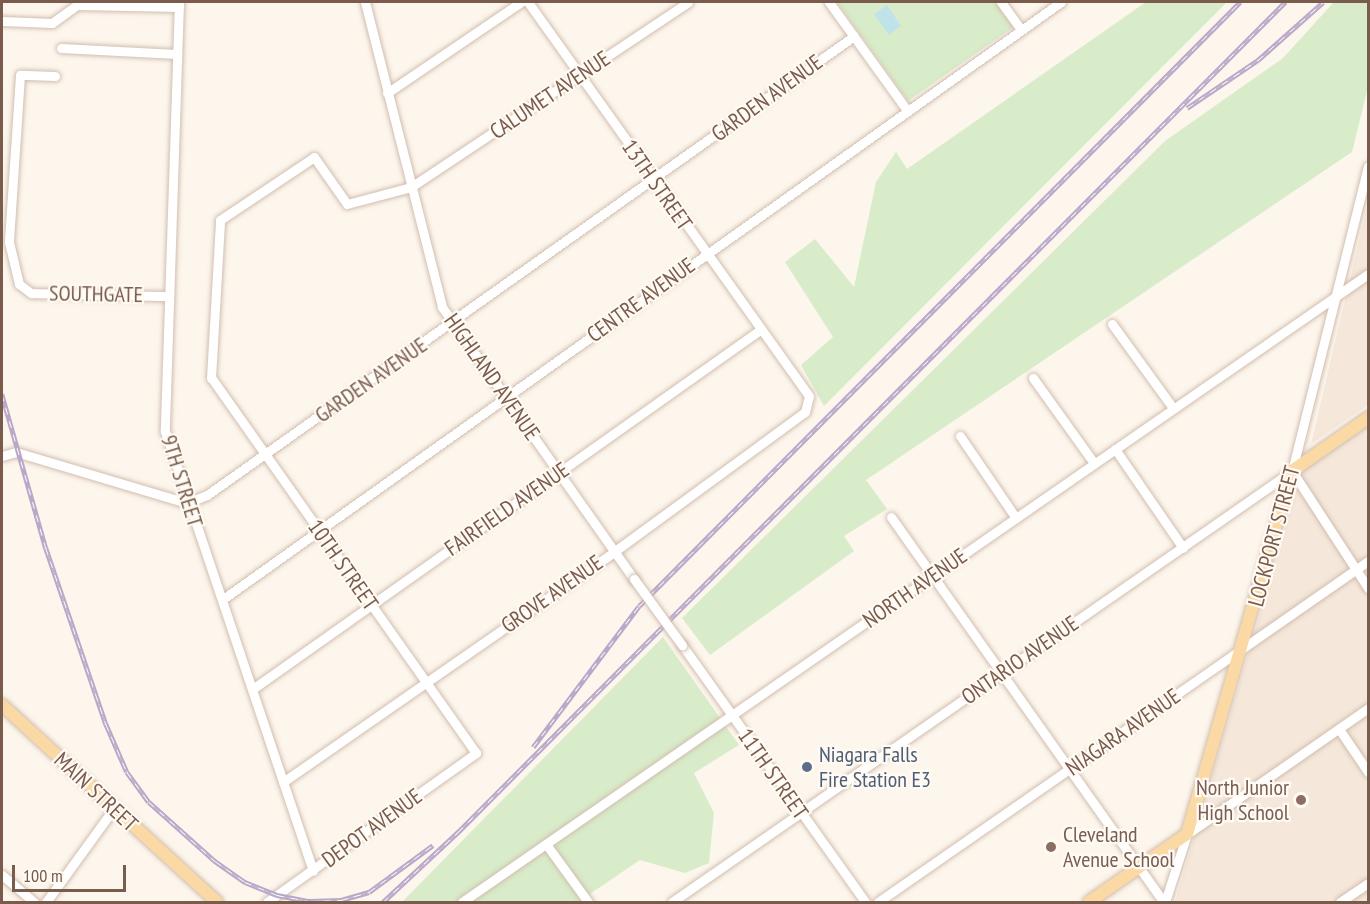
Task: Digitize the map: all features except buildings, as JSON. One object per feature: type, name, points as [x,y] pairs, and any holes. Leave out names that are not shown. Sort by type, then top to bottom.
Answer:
[{"type":"main road","name":"ONTARIO AVENUE","points":[[1292,471],[1368,418]]},
{"type":"main road","name":"LOCKPORT STREET","points":[[1187,834],[1243,649],[1292,471]]},
{"type":"main road","name":"MAIN STREET","points":[[2,705],[217,903]]},
{"type":"main road","points":[[1089,903],[1187,834]]},
{"type":"street","name":"HIGHLAND AVENUE","points":[[365,2],[442,307],[682,645]]},
{"type":"street","points":[[387,93],[521,2]]},
{"type":"street","name":"13TH STREET","points":[[528,2],[809,396]]},
{"type":"street","name":"CALUMET AVENUE","points":[[211,378],[220,220],[314,157],[347,204],[411,187],[688,2]]},
{"type":"street","points":[[829,2],[908,110]]},
{"type":"street","points":[[1001,2],[1021,30]]},
{"type":"street","name":"CENTRE AVENUE","points":[[223,599],[1061,2]]},
{"type":"street","points":[[2,21],[52,23],[77,5],[179,4]]},
{"type":"street","name":"9TH STREET","points":[[179,4],[167,296],[165,431],[187,503],[254,688],[313,870]]},
{"type":"street","name":"GARDEN AVENUE","points":[[187,503],[207,495],[265,455],[854,36]]},
{"type":"street","points":[[60,48],[177,54]]},
{"type":"street","name":"SOUTHGATE","points":[[55,76],[20,75],[10,258],[19,284],[31,293],[167,296]]},
{"type":"street","name":"LOCKPORT STREET","points":[[1292,471],[1368,166]]},
{"type":"street","name":"NORTH AVENUE","points":[[462,903],[1368,274]]},
{"type":"street","points":[[1112,324],[1173,408]]},
{"type":"street","name":"FAIRFIELD AVENUE","points":[[254,688],[760,330]]},
{"type":"street","name":"10TH STREET","points":[[211,378],[476,753]]},
{"type":"street","points":[[1033,378],[1094,463]]},
{"type":"street","name":"GROVE AVENUE","points":[[283,782],[615,551],[805,412],[809,396]]},
{"type":"street","points":[[960,436],[1016,518]]},
{"type":"street","points":[[1115,449],[1183,548]]},
{"type":"street","points":[[2,453],[16,452],[187,503]]},
{"type":"street","points":[[1292,471],[1368,588]]},
{"type":"street","name":"ONTARIO AVENUE","points":[[672,903],[1292,471]]},
{"type":"street","points":[[891,518],[1165,903]]},
{"type":"street","name":"NIAGARA AVENUE","points":[[878,903],[1368,561]]},
{"type":"street","name":"11TH STREET","points":[[682,645],[865,903]]},
{"type":"street","points":[[1187,834],[1368,708]]},
{"type":"street","points":[[1339,729],[1368,772]]},
{"type":"street","name":"DEPOT AVENUE","points":[[267,903],[476,753]]},
{"type":"street","points":[[46,903],[114,808]]},
{"type":"street","name":"LOCKPORT STREET","points":[[1165,903],[1187,834]]},
{"type":"street","points":[[546,844],[588,903]]},
{"type":"street","points":[[2,875],[34,903]]},
{"type":"street","points":[[1340,903],[1368,883]]},
{"type":"shaded area","points":[[1368,203],[1368,405],[1311,444]]},
{"type":"shaded area","points":[[1368,425],[1368,902],[1175,902],[1302,471]]},
{"type":"green space","points":[[837,2],[997,2],[1015,26],[908,101]]},
{"type":"green space","points":[[1146,2],[1227,2],[824,406],[801,365],[833,337],[785,262],[815,239],[854,287],[876,182],[896,152],[907,169]]},
{"type":"green space","points":[[1334,2],[1368,2],[1368,87],[1352,152],[866,480],[887,509],[844,536],[854,551],[710,655],[682,618],[1165,141],[1283,58]]},
{"type":"green space","points":[[663,637],[739,745],[694,773],[714,813],[709,863],[685,873],[640,860],[578,902],[402,902]]},
{"type":"water","points":[[887,5],[901,26],[889,35],[874,14]]},
{"type":"railway","points":[[533,747],[639,606],[1240,2]]},
{"type":"railway","points":[[383,902],[458,832],[1285,2]]},
{"type":"railway","points":[[1187,108],[1258,60],[1323,2]]},
{"type":"railway","points":[[2,394],[46,548],[106,724],[127,772],[149,802],[215,861],[245,882],[277,895],[309,901],[341,900],[369,892],[433,845]]},
{"type":"place","name":"Niagara Falls Fire Station E3","points":[[807,767]]},
{"type":"place","name":"North Junior High School","points":[[1301,800]]},
{"type":"place","name":"Cleveland Avenue School","points":[[1051,847]]}]
